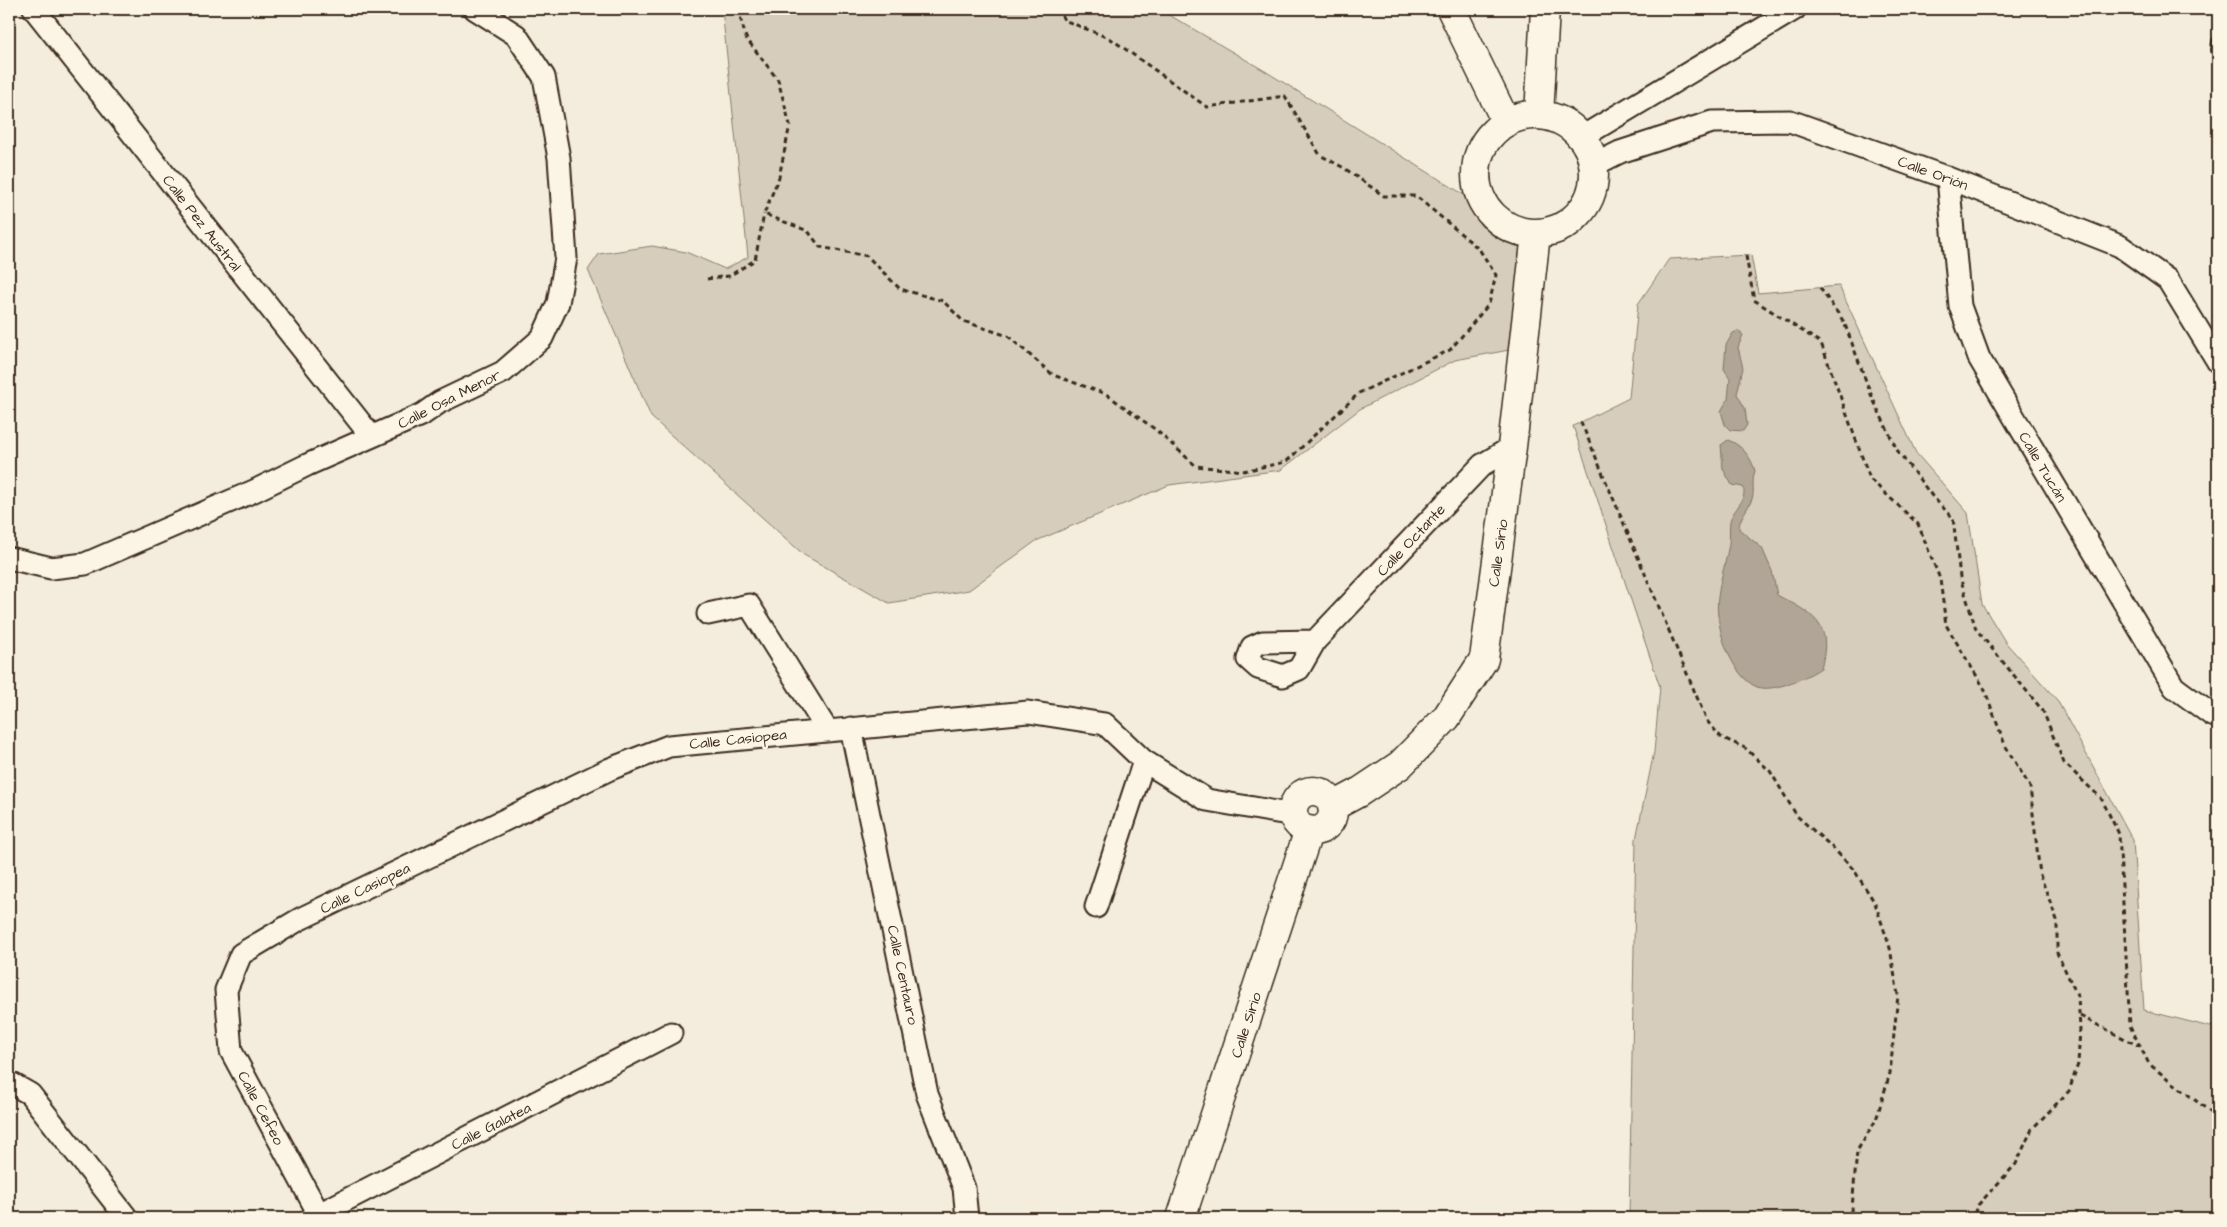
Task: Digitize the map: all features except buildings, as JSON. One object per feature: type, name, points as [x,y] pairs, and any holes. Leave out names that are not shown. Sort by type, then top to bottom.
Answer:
[{"type":"street","name":"Calle Pez Austral","points":[[34,9],[371,436]]},
{"type":"street","name":"Calle Osa Menor","points":[[9,558],[51,568],[85,564],[254,491],[371,436],[423,414],[440,402],[504,372],[542,338],[558,302],[566,258],[559,158],[544,77],[516,35],[475,9]]},
{"type":"street","points":[[1451,9],[1506,122]]},
{"type":"street","points":[[1539,115],[1545,9]]},
{"type":"street","points":[[1582,137],[1795,9]]},
{"type":"street","points":[[1539,115],[1555,118],[1570,126],[1582,137],[1590,150],[1594,165],[1594,186],[1586,204],[1578,215],[1556,230],[1536,234],[1514,230],[1495,218],[1482,200],[1476,178],[1478,156],[1489,136],[1506,122],[1522,116],[1539,115]]},
{"type":"street","name":"Calle Orión","points":[[1594,165],[1620,152],[1712,122],[1790,121],[1948,178],[2120,246],[2168,280],[2218,362]]},
{"type":"street","name":"Calle Tucán","points":[[1948,178],[1960,306],[1978,358],[2174,687],[2212,715],[2218,717]]},
{"type":"street","name":"Calle Sirio","points":[[1181,1218],[1301,823],[1317,830],[1330,822],[1332,806],[1358,793],[1400,765],[1446,718],[1484,659],[1512,447],[1536,234]]},
{"type":"street","name":"Calle Octante","points":[[1315,641],[1482,465],[1512,447]]},
{"type":"street","points":[[708,614],[749,606],[827,730]]},
{"type":"street","name":"Calle Casiopea","points":[[226,990],[241,954],[300,919],[610,769],[669,746],[1028,712],[1105,724],[1144,761],[1206,800],[1301,823]]},
{"type":"street","name":"Calle Centauro","points":[[851,728],[927,1094],[964,1188],[967,1218]]},
{"type":"street","points":[[1096,907],[1144,761]]},
{"type":"street","name":"Calle Cefeo","points":[[226,990],[231,1051],[317,1217]]},
{"type":"street","name":"Calle Galatea","points":[[317,1217],[671,1034]]},
{"type":"street","points":[[9,1082],[30,1094],[127,1218]]},
{"type":"path","points":[[707,279],[729,276],[755,260],[764,214],[779,177],[790,125],[778,80],[746,38],[738,9]]},
{"type":"path","points":[[764,214],[808,231],[820,247],[867,256],[900,289],[943,301],[963,321],[1008,336],[1053,375],[1106,394],[1156,430],[1196,466],[1243,471],[1286,462],[1359,393],[1450,350],[1489,304],[1496,275],[1479,249],[1416,196],[1384,196],[1320,154],[1285,96],[1207,107],[1111,39],[1064,20],[1059,9]]},
{"type":"path","points":[[1746,256],[1754,300],[1821,343],[1870,479],[1918,524],[1940,579],[1946,625],[1984,688],[2005,746],[2030,787],[2040,875],[2057,920],[2057,952],[2078,997],[2078,1064],[2069,1091],[2032,1129],[2016,1164],[1978,1205],[1972,1218]]},
{"type":"path","points":[[1820,288],[1844,322],[1872,397],[1897,450],[1932,496],[1953,518],[1960,577],[1976,628],[2043,711],[2064,763],[2101,798],[2119,834],[2130,1026],[2140,1047],[2149,1064],[2218,1118]]},
{"type":"path","points":[[1581,422],[1707,721],[1721,737],[1745,748],[1770,771],[1797,816],[1832,847],[1854,870],[1876,903],[1890,948],[1898,995],[1890,1073],[1876,1120],[1857,1151],[1852,1208],[1847,1218]]},
{"type":"path","points":[[2079,1015],[2140,1047]]},
{"type":"shaded area","points":[[722,9],[1159,9],[1265,71],[1463,194],[1481,226],[1525,250],[1515,349],[1455,360],[1360,409],[1281,470],[1169,485],[1036,541],[969,590],[889,603],[804,555],[651,417],[588,270],[599,254],[652,246],[686,252],[725,269],[748,257]]},
{"type":"shaded area","points":[[1751,255],[1758,293],[1839,286],[1916,453],[1968,513],[1982,604],[2006,643],[2057,700],[2133,840],[2144,1010],[2210,1027],[2218,1023],[2218,1218],[1629,1218],[1636,839],[1654,752],[1660,687],[1573,426],[1629,398],[1638,304],[1669,259]]},
{"type":"shaded area","points":[[1738,331],[1743,335],[1738,347],[1743,368],[1737,394],[1745,408],[1747,425],[1743,431],[1730,430],[1725,425],[1721,411],[1728,399],[1730,378],[1724,369],[1726,345],[1733,333]]},
{"type":"shaded area","points":[[1728,440],[1738,445],[1745,452],[1755,471],[1752,499],[1740,521],[1739,529],[1762,548],[1772,571],[1777,595],[1810,614],[1817,621],[1825,640],[1821,668],[1799,680],[1772,688],[1757,687],[1747,681],[1732,661],[1721,634],[1717,608],[1729,544],[1730,521],[1744,496],[1743,487],[1732,485],[1723,469],[1721,445]]}]
